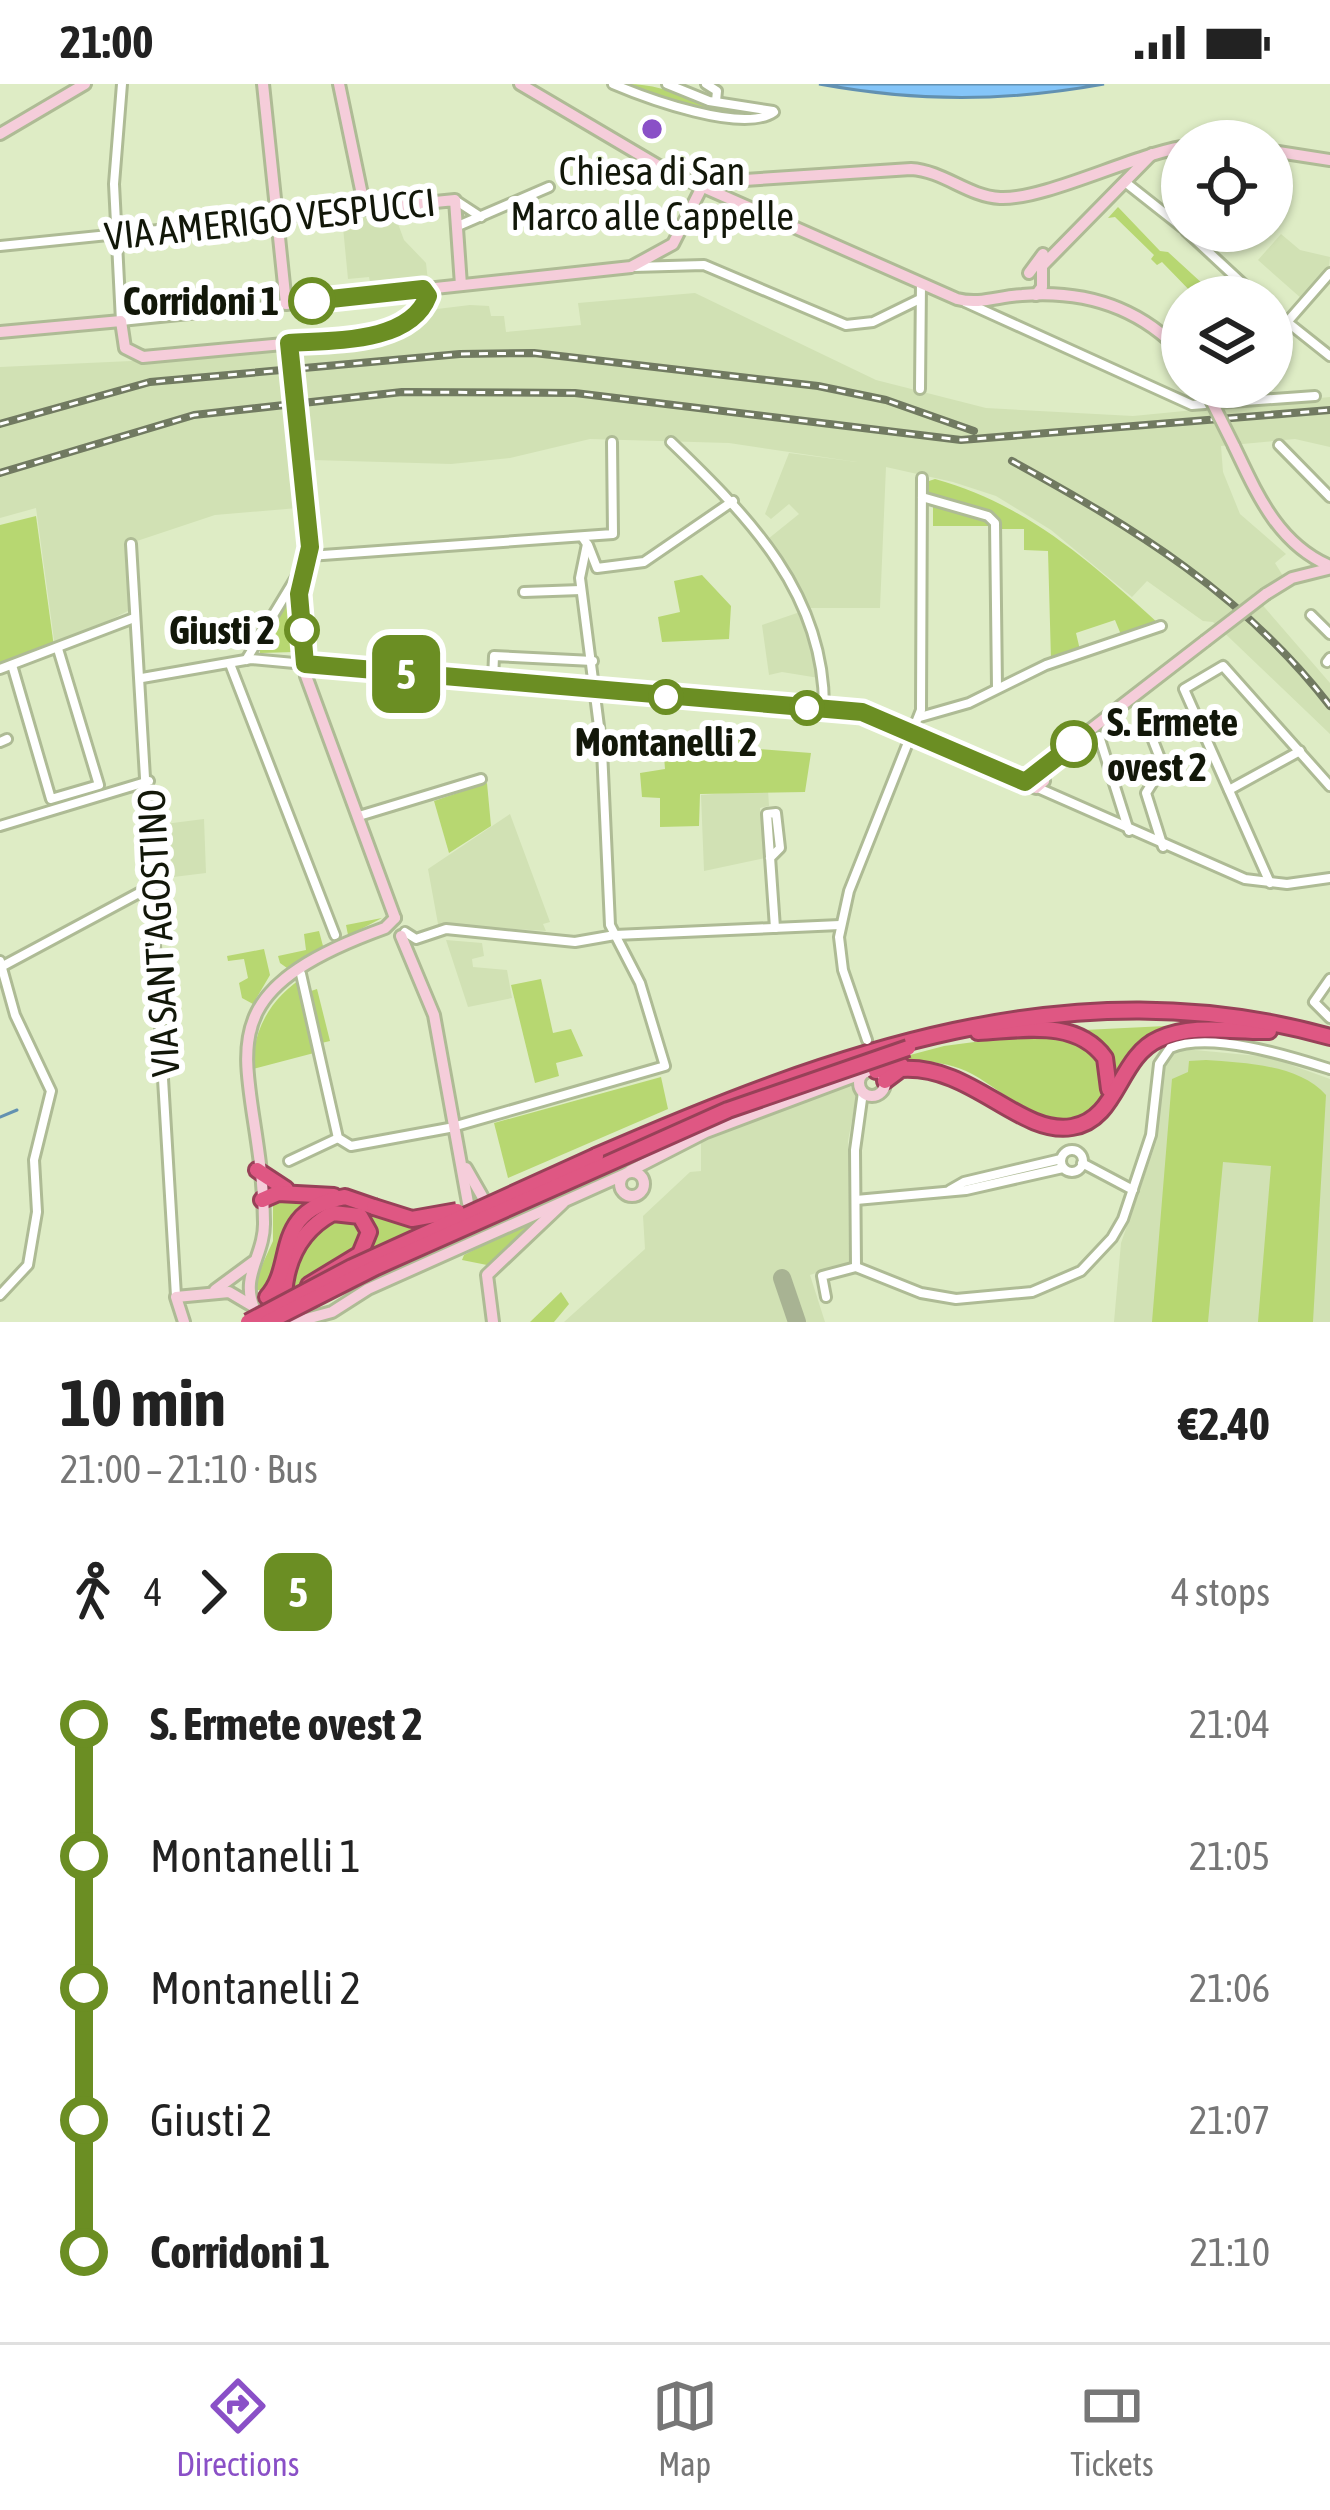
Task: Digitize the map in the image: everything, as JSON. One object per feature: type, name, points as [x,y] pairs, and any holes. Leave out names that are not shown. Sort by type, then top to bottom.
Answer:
[{"type":"highway","points":[[274,1309],[290,1262],[310,1229],[332,1213],[367,1211],[432,1218],[775,1081],[1002,1019],[1114,1009],[1195,1010],[1330,1042]]},
{"type":"highway","points":[[274,1309],[728,1110],[907,1044],[1065,1020],[1149,1017],[1330,1042]]},
{"type":"highway","points":[[870,1082],[907,1064],[944,1069],[1057,1124],[1089,1117],[1105,1099],[1110,1072],[1088,1040],[1050,1029],[978,1032]]},
{"type":"highway","points":[[870,1082],[901,1069],[944,1073],[1031,1120],[1073,1127],[1098,1115],[1131,1058],[1161,1038],[1194,1030],[1269,1031]]},
{"type":"highway","points":[[274,1309],[596,1156]]},
{"type":"highway","points":[[257,1170],[273,1184],[302,1194]]},
{"type":"highway","points":[[262,1200],[278,1193],[345,1197],[367,1211]]},
{"type":"highway","points":[[274,1309],[284,1246],[299,1222],[316,1208],[345,1197]]},
{"type":"highway","points":[[274,1309],[360,1254],[369,1232],[367,1211]]},
{"type":"street","points":[[0,134],[85,84]]},
{"type":"street","points":[[122,84],[115,151],[121,321],[124,345],[139,357],[289,346],[384,332],[459,286]]},
{"type":"street","points":[[263,84],[286,304]]},
{"type":"street","points":[[339,84],[365,208]]},
{"type":"street","points":[[520,84],[661,168],[1161,391]]},
{"type":"street","points":[[613,84],[697,111],[747,120],[774,112],[716,101],[667,84]]},
{"type":"street","points":[[706,84],[717,91],[716,101]]},
{"type":"street","points":[[699,184],[911,169],[938,172],[973,192],[1007,198],[1161,151]]},
{"type":"street","points":[[1030,294],[1019,283],[1154,152]]},
{"type":"street","points":[[1293,154],[1330,160]]},
{"type":"street","points":[[1120,162],[1124,178],[1161,208]]},
{"type":"street","points":[[1030,294],[1042,281],[1042,266],[1124,178]]},
{"type":"street","points":[[742,204],[737,192],[747,181]]},
{"type":"street","points":[[631,267],[676,240],[699,184]]},
{"type":"street","points":[[458,226],[549,187]]},
{"type":"street","points":[[455,200],[481,217]]},
{"type":"street","name":"VIA AMERIGO VESPUCCI","points":[[0,247],[455,200],[459,286]]},
{"type":"street","points":[[1209,252],[1234,276]]},
{"type":"street","points":[[0,332],[631,267],[704,265],[846,325],[873,322],[920,299]]},
{"type":"street","points":[[1293,316],[1330,272]]},
{"type":"street","points":[[1029,273],[1057,295]]},
{"type":"street","points":[[920,389],[921,283]]},
{"type":"street","points":[[423,289],[428,296],[424,305]]},
{"type":"street","points":[[963,301],[1057,295],[1125,308],[1161,336]]},
{"type":"street","points":[[992,315],[989,306],[995,300]]},
{"type":"street","points":[[1293,326],[1330,356]]},
{"type":"street","points":[[289,346],[309,556],[299,594],[305,664],[395,918],[404,922],[404,934],[431,1004],[468,1203]]},
{"type":"street","points":[[1293,396],[1315,395]]},
{"type":"street","points":[[1036,781],[1204,641],[1266,594],[1316,564],[1263,506],[1214,408]]},
{"type":"street","points":[[309,556],[585,541],[613,534],[612,442]]},
{"type":"street","points":[[671,442],[733,501],[786,573],[824,660],[824,709]]},
{"type":"street","points":[[1279,445],[1330,497]]},
{"type":"street","points":[[867,1040],[842,970],[841,925],[920,717],[922,478]]},
{"type":"street","points":[[922,497],[988,516],[995,523],[997,689]]},
{"type":"street","points":[[585,541],[597,568],[644,562],[733,501]]},
{"type":"street","points":[[338,1138],[354,1146],[455,1125],[665,1066],[640,983],[612,935],[596,691],[581,590],[585,541]]},
{"type":"street","name":"VIA SANT'AGOSTINO","points":[[131,544],[149,781],[176,1297],[184,1322]]},
{"type":"street","points":[[246,660],[309,556]]},
{"type":"street","points":[[524,592],[581,590]]},
{"type":"street","points":[[1311,615],[1330,634]]},
{"type":"street","points":[[0,669],[134,618]]},
{"type":"street","points":[[920,717],[970,704],[1046,665],[1161,626]]},
{"type":"street","points":[[12,665],[51,799],[99,785],[58,650]]},
{"type":"street","points":[[493,681],[494,656],[593,661]]},
{"type":"street","points":[[142,678],[246,660],[868,713],[1036,781],[1129,832],[1245,879],[1270,883],[1330,878]]},
{"type":"street","points":[[230,664],[335,935]]},
{"type":"street","points":[[1270,883],[1268,868],[1184,689],[1223,666],[1330,786]]},
{"type":"street","points":[[1149,730],[1163,766],[1146,793],[1163,847]]},
{"type":"street","points":[[1099,736],[1129,832]]},
{"type":"street","points":[[1229,790],[1300,751]]},
{"type":"street","points":[[359,816],[481,779]]},
{"type":"street","points":[[0,826],[149,781]]},
{"type":"street","points":[[770,858],[780,848],[776,813],[766,814],[775,928]]},
{"type":"street","points":[[0,1295],[28,1265],[37,1212],[34,1160],[51,1091],[15,1015],[1,965],[152,886]]},
{"type":"street","points":[[274,1309],[250,1279],[264,1230],[244,1064],[258,1012],[294,972],[386,928],[395,918]]},
{"type":"street","points":[[386,928],[392,937],[404,934],[416,939],[446,928],[575,942],[612,935],[841,925]]},
{"type":"street","points":[[301,974],[338,1138]]},
{"type":"street","points":[[1330,979],[1314,1002],[1330,1018]]},
{"type":"street","points":[[826,1297],[822,1276],[856,1267],[945,1298],[1045,1289],[1081,1271],[1117,1231],[1151,1135],[1158,1070],[1170,1048],[1186,1043],[1259,1049],[1330,1069]]},
{"type":"street","points":[[176,1297],[234,1293],[313,1320],[361,1292],[457,1253],[670,1149],[830,1083],[870,1082],[860,1112],[856,1267]]},
{"type":"street","points":[[289,1161],[338,1138]]},
{"type":"street","points":[[589,1188],[636,1195],[650,1163],[670,1149]]},
{"type":"street","points":[[1062,1164],[1074,1150],[1082,1163],[1132,1190]]},
{"type":"street","points":[[463,1160],[482,1196]]},
{"type":"street","points":[[856,1200],[950,1190],[964,1182],[1062,1164],[1076,1171],[1082,1163]]},
{"type":"street","points":[[627,1173],[643,1180]]},
{"type":"street","points":[[621,1190],[627,1173]]},
{"type":"street","points":[[493,1322],[486,1281],[490,1271],[569,1196]]},
{"type":"street","points":[[494,1219],[529,1215]]},
{"type":"street","points":[[457,1253],[474,1228]]},
{"type":"street","points":[[212,1292],[255,1260]]},
{"type":"street","points":[[338,1322],[347,1303]]},
{"type":"shaded area","points":[[394,213],[404,240],[426,263],[428,281],[371,288],[369,277],[348,279],[342,217]]},
{"type":"shaded area","points":[[1293,244],[1330,257],[1329,267],[1302,299],[1293,291],[1293,276],[1276,276],[1258,260],[1265,252],[1293,252]]},
{"type":"shaded area","points":[[695,293],[876,380],[986,408],[1133,416],[1216,408],[1293,408],[1293,401],[1330,397],[1330,447],[1295,439],[1221,446],[1223,472],[1240,514],[1286,554],[1275,563],[1283,576],[1253,594],[1330,683],[1330,734],[1213,622],[1203,621],[1147,581],[1132,597],[1051,530],[996,496],[953,482],[886,467],[880,608],[808,608],[768,539],[799,514],[789,504],[771,519],[765,514],[789,453],[857,462],[729,443],[590,439],[510,458],[451,464],[313,460],[292,466],[298,508],[215,515],[128,544],[128,611],[55,647],[36,508],[0,518],[0,367],[197,358],[377,341],[437,309],[470,305],[489,306],[491,316],[504,316],[506,332],[581,325],[578,303]]},
{"type":"shaded area","points":[[800,612],[819,678],[782,672],[769,675],[762,625]]},
{"type":"shaded area","points":[[768,790],[769,806],[760,808],[765,858],[704,871],[701,795]]},
{"type":"shaded area","points":[[510,814],[550,922],[543,924],[546,931],[438,924],[428,869]]},
{"type":"shaded area","points":[[204,819],[206,873],[157,879],[157,825]]},
{"type":"shaded area","points":[[446,940],[482,943],[484,956],[472,959],[473,967],[507,970],[512,998],[468,1007]]},
{"type":"shaded area","points":[[1184,1049],[1269,1057],[1330,1079],[1330,1322],[1114,1322],[1121,1243],[1157,1140],[1163,1067],[1170,1055]]},
{"type":"shaded area","points":[[848,1084],[857,1094],[848,1141],[849,1262],[810,1275],[825,1322],[564,1322],[645,1249],[643,1216],[690,1172],[701,1171],[701,1142]]},
{"type":"green space","points":[[627,84],[729,108],[765,112],[715,114]]},
{"type":"green space","points":[[1118,207],[1161,252],[1168,252],[1194,276],[1176,276],[1162,262],[1157,265],[1151,259],[1154,255],[1115,217],[1108,218]]},
{"type":"green space","points":[[935,479],[999,503],[1056,538],[1159,624],[1122,637],[1115,620],[1076,633],[1080,650],[1051,660],[1048,551],[1024,550],[1024,529],[1001,529],[992,511],[929,494],[929,481]]},
{"type":"green space","points":[[933,504],[986,518],[991,526],[933,526]]},
{"type":"green space","points":[[36,516],[54,647],[0,663],[0,525]]},
{"type":"green space","points":[[702,575],[731,606],[729,639],[662,642],[658,617],[680,612],[674,581]]},
{"type":"green space","points":[[292,595],[294,652],[260,653],[260,649]]},
{"type":"green space","points":[[721,734],[744,737],[746,748],[811,753],[805,792],[700,794],[699,826],[660,827],[660,798],[642,797],[640,773],[665,769],[663,743],[686,740],[688,748],[719,747]]},
{"type":"green space","points":[[487,783],[491,826],[449,853],[434,801]]},
{"type":"green space","points":[[382,918],[287,968],[280,963],[278,956],[306,950],[304,934],[319,931],[323,946],[348,935],[346,925]]},
{"type":"green space","points":[[264,949],[270,975],[253,1004],[242,998],[239,983],[248,978],[244,959],[228,961],[227,956]]},
{"type":"green space","points":[[307,975],[311,991],[317,989],[330,1041],[313,1045],[314,1053],[253,1069],[256,1040],[266,1015]]},
{"type":"green space","points":[[541,979],[553,1033],[571,1029],[583,1056],[556,1063],[559,1076],[535,1083],[511,985]]},
{"type":"green space","points":[[1186,1025],[1134,1047],[1116,1073],[1084,1030]]},
{"type":"green space","points":[[1035,1034],[1076,1040],[1096,1056],[1103,1088],[1085,1114],[1073,1119],[1044,1117],[966,1071],[944,1064],[876,1064],[944,1046]]},
{"type":"green space","points":[[1189,1061],[1286,1071],[1326,1095],[1313,1322],[1258,1322],[1271,1166],[1223,1162],[1208,1322],[1152,1322],[1172,1079],[1188,1072]]},
{"type":"green space","points":[[661,1077],[668,1109],[508,1178],[494,1123]]},
{"type":"green space","points":[[322,1198],[438,1221],[340,1261],[290,1291],[256,1290],[254,1283],[273,1241],[273,1199]]},
{"type":"green space","points":[[549,1211],[492,1266],[462,1260],[464,1255]]},
{"type":"green space","points":[[561,1292],[569,1304],[554,1322],[530,1322]]},
{"type":"water","points":[[819,84],[1104,84],[962,98]]},
{"type":"waterway","points":[[0,1117],[17,1110]]},
{"type":"taxiway","points":[[782,1278],[797,1322]]},
{"type":"railway","points":[[0,424],[150,382],[460,354],[534,353],[818,386],[886,400],[974,431]]},
{"type":"railway","points":[[0,473],[194,415],[402,392],[575,393],[961,440],[1330,410]]},
{"type":"railway","points":[[1012,461],[1144,538],[1224,597],[1297,666],[1330,706]]},
{"type":"bus line","name":"5","points":[[312,301],[423,289],[428,296],[404,322],[388,330],[289,343],[310,547],[299,594],[305,664],[862,712],[1025,782],[1074,744]]},
{"type":"place","name":"Chiesa di San Marco alle Cappelle","points":[[652,129]]},
{"type":"place","name":"Corridoni 1","points":[[312,301]]},
{"type":"place","name":"Giusti 2","points":[[302,630]]},
{"type":"place","name":"Montanelli 2","points":[[666,697]]},
{"type":"place","name":"S. Ermete ovest 2","points":[[1074,744]]}]
